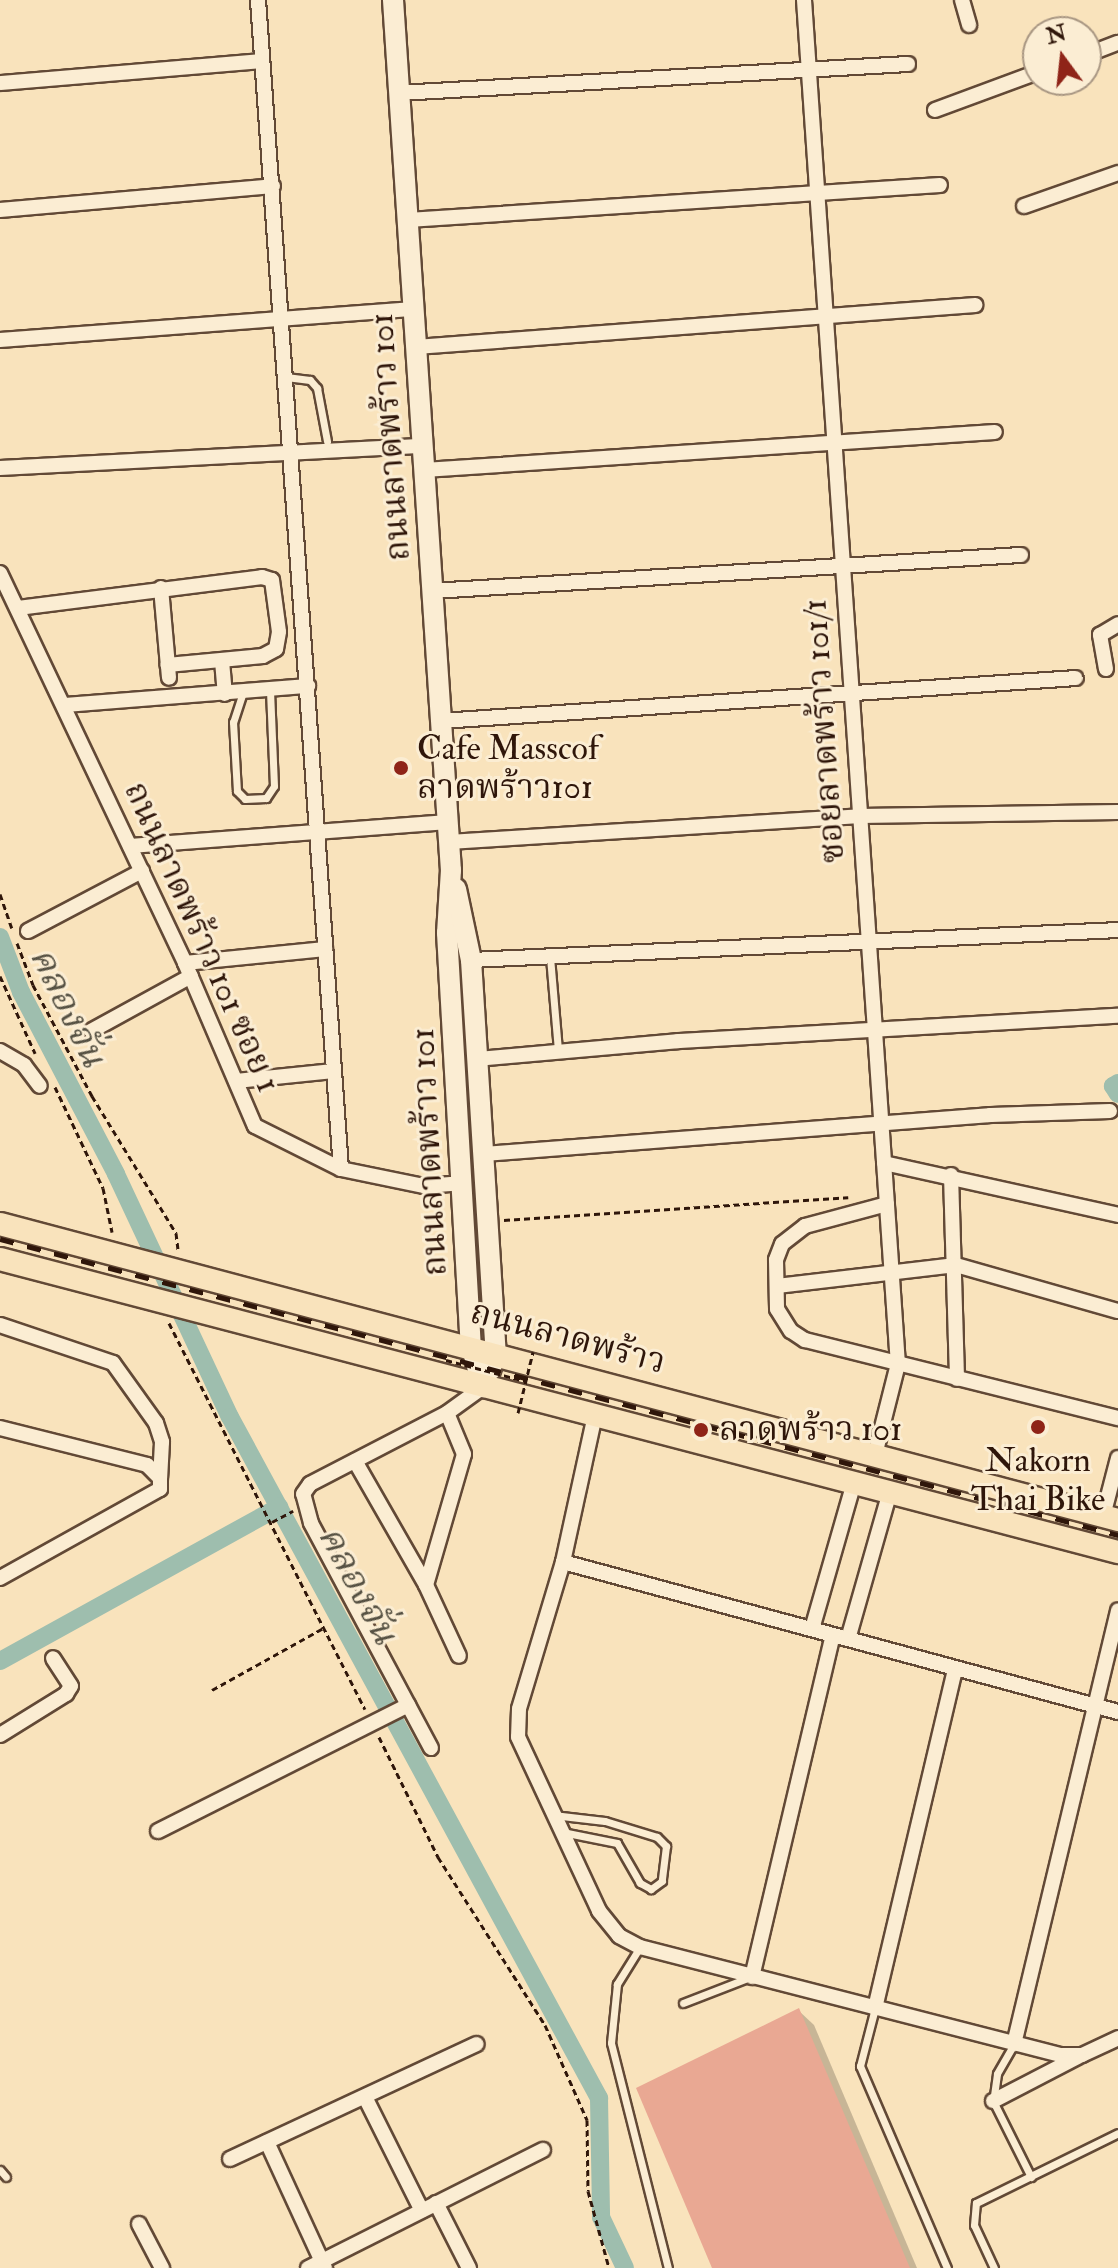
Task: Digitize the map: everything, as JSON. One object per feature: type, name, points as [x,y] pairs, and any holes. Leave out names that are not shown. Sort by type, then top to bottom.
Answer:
[{"type":"main road","name":"ถนนลาดพร้าว","points":[[0,1224],[471,1345],[1110,1518]]},
{"type":"main road","name":"ถนนลาดพร้าว","points":[[0,1259],[1118,1552]]},
{"type":"street","points":[[258,0],[283,318],[341,1169]]},
{"type":"street","name":"ถนนลาดพร้าว 101","points":[[393,0],[448,832],[451,870],[471,960],[484,1154],[496,1352],[483,1387]]},
{"type":"street","name":"ซอยลาดพร้าว 101/1","points":[[804,0],[898,1364],[875,1455]]},
{"type":"street","points":[[962,0],[969,25]]},
{"type":"street","points":[[0,83],[261,61]]},
{"type":"street","points":[[399,93],[908,64]]},
{"type":"street","points":[[935,110],[1022,78]]},
{"type":"street","points":[[1024,206],[1118,173]]},
{"type":"street","points":[[408,220],[940,185]]},
{"type":"street","points":[[0,210],[273,186]]},
{"type":"street","points":[[416,347],[975,305]]},
{"type":"street","points":[[0,340],[414,309]]},
{"type":"street","points":[[424,470],[995,432]]},
{"type":"street","points":[[0,468],[423,446]]},
{"type":"street","points":[[432,591],[1021,555]]},
{"type":"street","name":"ถนนลาดพร้าว 101 ซอย 1","points":[[0,573],[188,970],[255,1126],[341,1169],[424,1186],[464,1183]]},
{"type":"street","points":[[18,608],[161,588],[272,580],[279,632],[276,649],[263,656],[168,672],[161,588]]},
{"type":"street","points":[[1106,669],[1100,635],[1118,624]]},
{"type":"street","points":[[222,661],[225,694]]},
{"type":"street","points":[[441,721],[661,709],[1076,678]]},
{"type":"street","points":[[65,705],[308,686]]},
{"type":"street","points":[[130,846],[318,833],[667,829],[860,816],[1118,812]]},
{"type":"street","name":"ถนนลาดพร้าว 101","points":[[451,870],[447,933],[464,1183],[471,1345],[483,1387]]},
{"type":"street","points":[[28,931],[142,871]]},
{"type":"street","points":[[471,960],[674,947],[869,942],[1118,930]]},
{"type":"street","points":[[91,1031],[188,970],[325,949]]},
{"type":"street","points":[[477,1059],[678,1041],[1118,1016]]},
{"type":"street","points":[[0,1051],[24,1065],[46,1084]]},
{"type":"street","points":[[236,1081],[333,1071]]},
{"type":"street","points":[[484,1154],[882,1127],[991,1115],[1110,1111]]},
{"type":"street","points":[[884,1163],[951,1175],[1118,1215]]},
{"type":"street","points":[[951,1175],[957,1379]]},
{"type":"street","points":[[887,1204],[805,1226],[793,1234],[776,1260],[777,1309],[791,1331],[805,1340],[1118,1418]]},
{"type":"street","points":[[777,1286],[956,1265],[1118,1311]]},
{"type":"street","points":[[0,1325],[113,1363],[156,1423],[162,1442],[160,1489],[143,1502],[0,1578]]},
{"type":"street","points":[[431,1748],[406,1706],[304,1508],[303,1494],[310,1484],[447,1413],[483,1387]]},
{"type":"street","points":[[426,1585],[464,1454],[447,1413]]},
{"type":"street","points":[[595,1415],[563,1562],[519,1709],[518,1737],[551,1815],[599,1911],[619,1936],[640,1947],[1014,2044],[1082,2055]]},
{"type":"street","points":[[0,1428],[147,1465],[160,1478]]},
{"type":"street","points":[[1110,1518],[1118,1458]]},
{"type":"street","points":[[355,1461],[426,1585],[459,1656]]},
{"type":"street","points":[[812,1629],[854,1483]]},
{"type":"street","points":[[848,1639],[890,1492]]},
{"type":"street","points":[[563,1562],[1118,1712]]},
{"type":"street","points":[[1014,2044],[1118,1610]]},
{"type":"street","points":[[752,1977],[833,1635]]},
{"type":"street","points":[[0,1735],[66,1694],[71,1686],[53,1658]]},
{"type":"street","points":[[875,2008],[955,1669]]},
{"type":"street","points":[[158,1831],[406,1706]]},
{"type":"street","points":[[993,2101],[1118,2038]]},
{"type":"street","points":[[230,2159],[477,2044]]},
{"type":"street","points":[[365,2097],[422,2211]]},
{"type":"street","points":[[267,2142],[318,2266],[543,2150]]},
{"type":"street","points":[[436,2203],[469,2268]]},
{"type":"street","points":[[139,2224],[162,2268]]},
{"type":"lane","points":[[286,377],[310,380],[317,388],[327,441]]},
{"type":"lane","points":[[243,692],[233,722],[237,791],[245,799],[266,798],[274,786],[270,691]]},
{"type":"lane","points":[[550,955],[558,1051]]},
{"type":"lane","points":[[551,1815],[605,1821],[657,1837],[666,1846],[662,1881],[651,1889],[640,1883],[617,1843],[561,1832]]},
{"type":"lane","points":[[640,1947],[613,1997],[611,2043],[668,2268]]},
{"type":"lane","points":[[683,2003],[752,1977]]},
{"type":"lane","points":[[875,2008],[860,2066],[947,2268]]},
{"type":"lane","points":[[1014,2044],[997,2074],[993,2101],[1031,2177]]},
{"type":"lane","points":[[994,2268],[974,2225],[976,2203],[1118,2133]]},
{"type":"path","points":[[0,894],[33,985],[92,1096],[176,1233],[179,1272]]},
{"type":"path","points":[[0,976],[36,1054]]},
{"type":"path","points":[[46,1084],[103,1188],[117,1255]]},
{"type":"path","points":[[488,1221],[855,1196]]},
{"type":"path","points":[[159,1301],[438,1857],[537,2012],[557,2052],[587,2120],[588,2191],[609,2268]]},
{"type":"path","points":[[518,1413],[533,1352]]},
{"type":"path","points":[[446,1360],[525,1381]]},
{"type":"path","points":[[272,1521],[301,1507]]},
{"type":"path","points":[[212,1690],[325,1627]]},
{"type":"building","points":[[799,2008],[910,2268],[712,2268],[636,2088]]},
{"type":"waterway","name":"คลองจั่น","points":[[0,937],[21,992],[116,1174],[230,1417],[599,2098],[601,2217],[625,2268]]},
{"type":"waterway","points":[[1118,1083],[1113,1086],[1118,1094]]},
{"type":"waterway","points":[[0,1661],[279,1507]]},
{"type":"railway","points":[[0,1239],[1118,1535]]},
{"type":"place","name":"Cafe Masscof ลาดพร้าว101","points":[[401,768]]},
{"type":"place","name":"Nakorn Thai Bike","points":[[1038,1427]]},
{"type":"place","name":"ลาดพร้าว 101","points":[[701,1430]]}]
